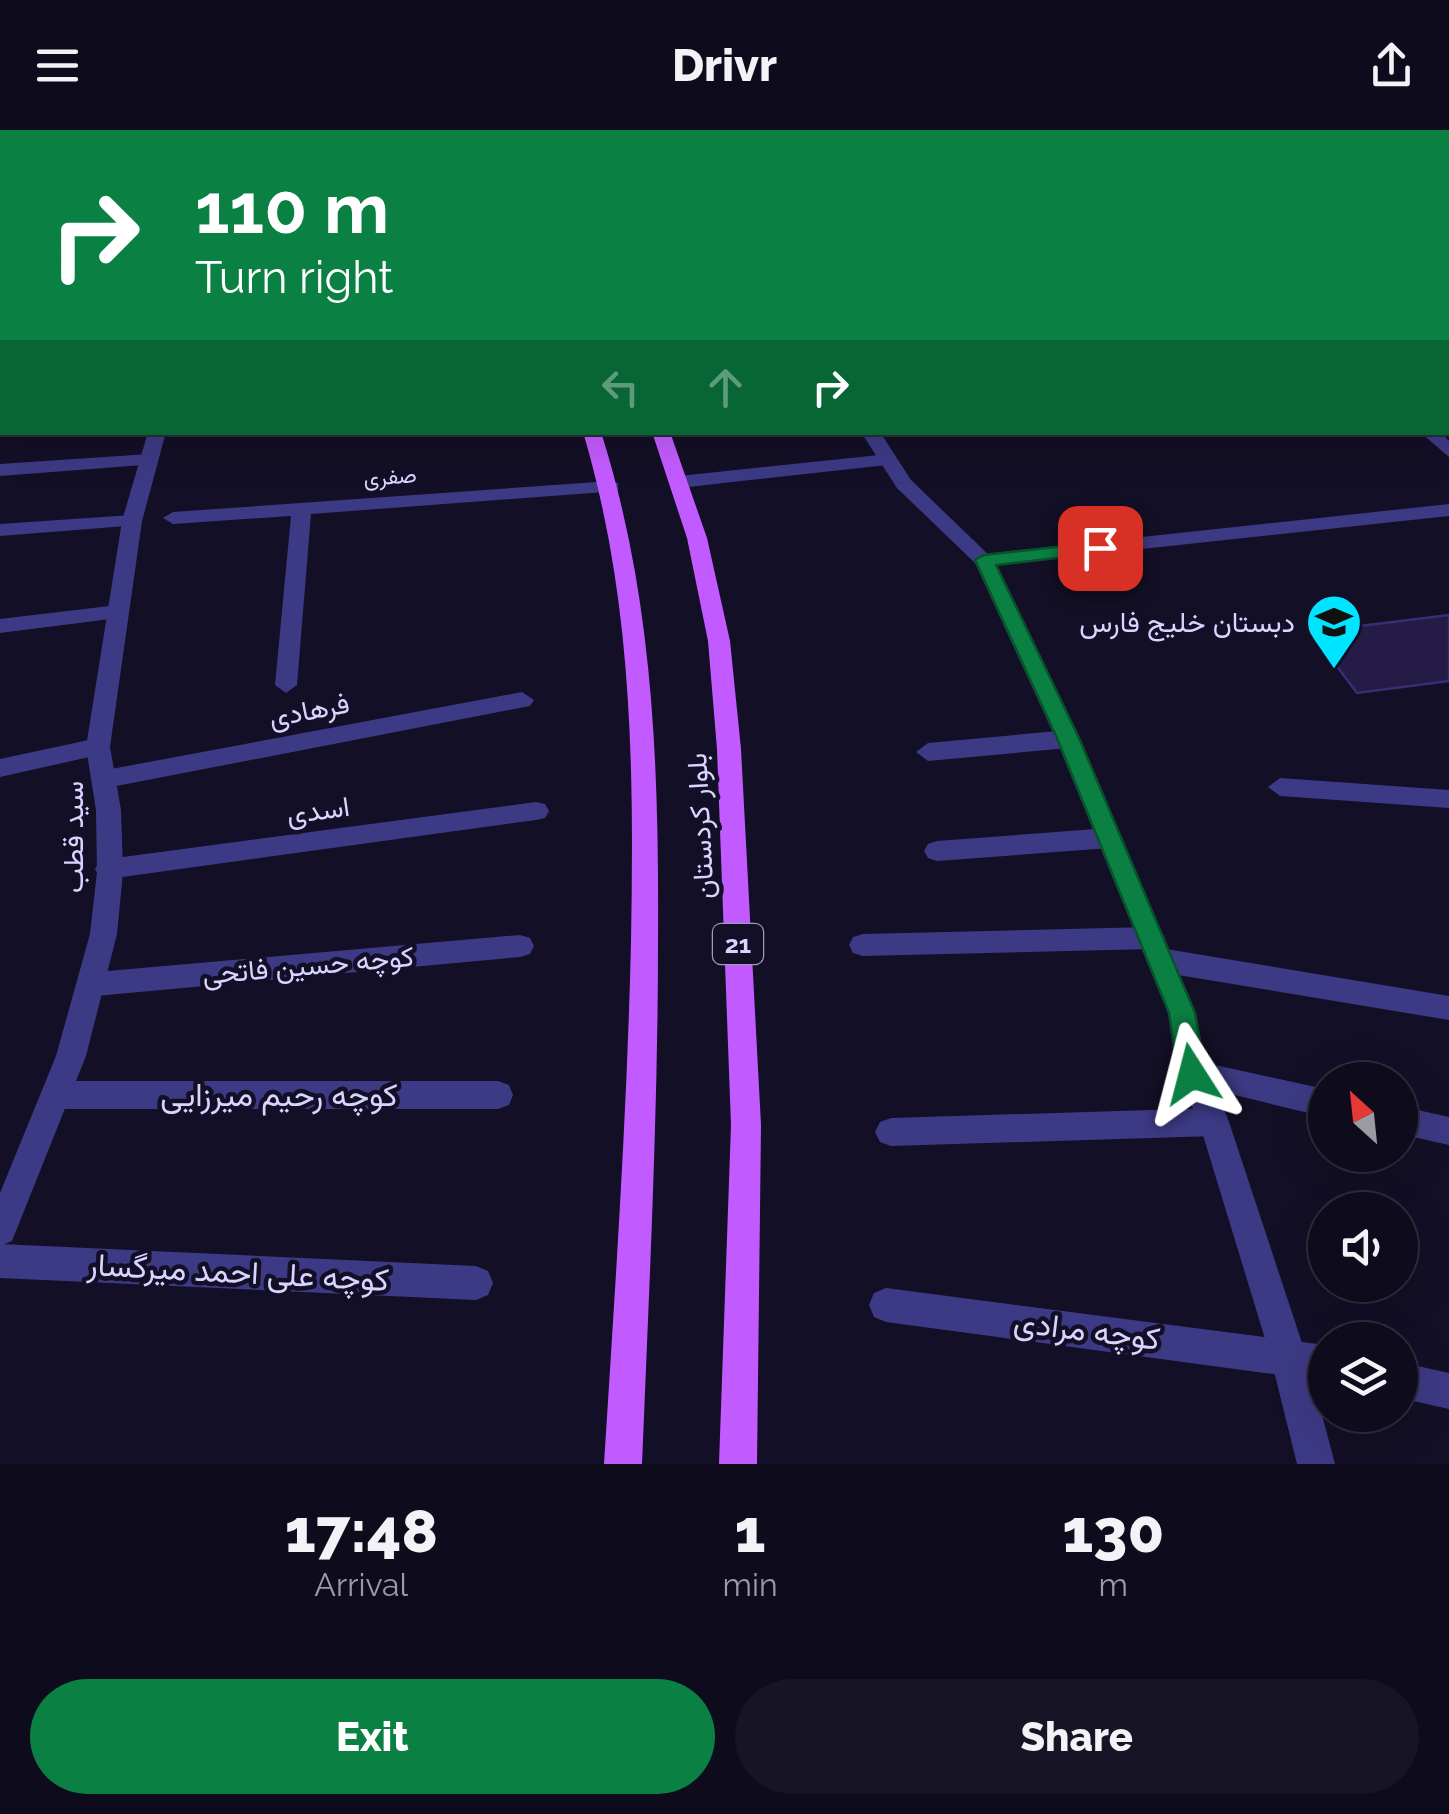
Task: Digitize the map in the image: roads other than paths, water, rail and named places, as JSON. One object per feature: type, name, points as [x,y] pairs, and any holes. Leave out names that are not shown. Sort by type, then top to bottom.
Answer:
[{"type":"main road","name":"بلوار کردستان","points":[[593,435],[611,487],[634,608],[646,748],[645,978],[623,1464]]},
{"type":"main road","name":"بلوار کردستان","points":[[662,435],[697,538],[719,641],[729,749],[746,1125],[738,1464]]},
{"type":"street","name":"سید قطب","points":[[0,1230],[60,1095],[96,984],[108,869],[106,779],[98,748],[132,521],[156,435]]},
{"type":"street","points":[[872,435],[904,484],[984,560],[1068,738],[1182,1013],[1192,1074],[1214,1122],[1288,1355],[1316,1464]]},
{"type":"street","points":[[0,470],[149,460]]},
{"type":"street","points":[[679,482],[889,460]]},
{"type":"street","name":"صفری","points":[[173,518],[611,487]]},
{"type":"street","points":[[286,685],[302,507]]},
{"type":"street","points":[[984,560],[1449,510]]},
{"type":"street","points":[[0,530],[132,521]]},
{"type":"street","points":[[0,626],[118,612]]},
{"type":"street","name":"فرهادی","points":[[106,779],[522,700]]},
{"type":"street","points":[[928,752],[1068,738]]},
{"type":"street","points":[[0,768],[98,748]]},
{"type":"street","points":[[1280,786],[1449,799]]},
{"type":"street","name":"اسدی","points":[[108,869],[536,811]]},
{"type":"street","points":[[937,851],[1110,838]]},
{"type":"street","points":[[862,945],[1156,949],[1449,1008]]},
{"type":"street","name":"کوچه حسین فاتحی","points":[[96,984],[520,946]]},
{"type":"street","points":[[1192,1074],[1308,1099]]},
{"type":"street","name":"کوچه رحیم میرزایی","points":[[60,1095],[498,1096]]},
{"type":"street","points":[[891,1132],[1214,1122]]},
{"type":"street","points":[[1418,1124],[1449,1131]]},
{"type":"street","name":"کوچه علی احمد میرگسار","points":[[0,1261],[476,1283]]},
{"type":"street","name":"کوچه مرادی","points":[[886,1305],[1308,1359]]},
{"type":"street","points":[[1418,1384],[1449,1390]]},
{"type":"place","name":"دبستان خلیج فارس","points":[[1334,671]]}]
